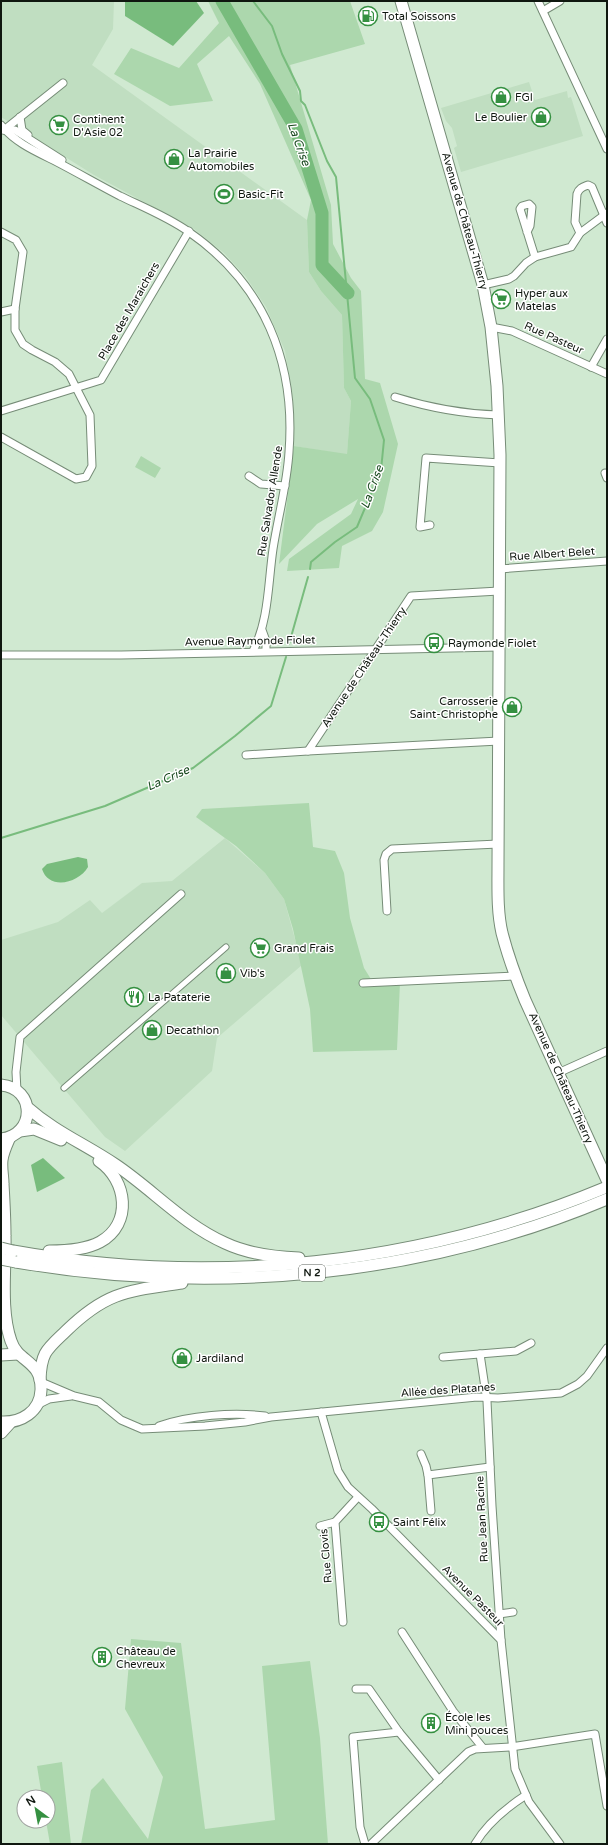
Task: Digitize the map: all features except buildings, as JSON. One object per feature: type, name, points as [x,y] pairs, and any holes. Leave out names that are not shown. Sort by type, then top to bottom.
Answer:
[{"type":"main road","name":"Avenue de Château-Thierry","points":[[401,1],[484,285],[491,327],[499,415],[500,463],[498,844],[502,932],[515,976],[607,1180]]},
{"type":"main road","points":[[3,1086],[17,1091],[25,1101],[27,1107],[26,1119],[20,1130]]},
{"type":"main road","points":[[27,1107],[56,1130],[125,1170],[183,1218],[216,1239],[235,1247],[264,1254],[333,1260]]},
{"type":"main road","points":[[13,1251],[65,1251],[84,1248],[99,1243],[111,1234],[121,1217],[124,1202],[117,1178],[101,1162],[52,1136],[34,1129],[20,1130],[6,1138],[2,1160],[5,1311],[10,1341],[18,1354],[32,1364],[40,1381]]},
{"type":"main road","name":"N 2","points":[[1,1259],[66,1270],[125,1275],[215,1278],[315,1273],[410,1259],[517,1232],[600,1198],[607,1187]]},
{"type":"main road","name":"N 2","points":[[1,1248],[77,1260],[186,1267],[272,1266],[333,1260],[401,1249],[467,1234],[538,1213],[600,1198]]},
{"type":"main road","points":[[1,1433],[5,1423],[26,1417],[37,1405],[41,1394],[41,1364],[46,1351],[78,1319],[98,1304],[130,1291],[215,1278]]},
{"type":"main road","points":[[1,1328],[5,1311]]},
{"type":"main road","points":[[1,1355],[18,1354]]},
{"type":"street","points":[[538,1],[607,149]]},
{"type":"street","points":[[543,11],[560,1]]},
{"type":"street","points":[[2,129],[20,117],[63,83]]},
{"type":"street","points":[[20,117],[22,130],[35,142]]},
{"type":"street","name":"Rue Salvador Allende","points":[[2,129],[15,130],[91,180]]},
{"type":"street","name":"Rue Salvador Allende","points":[[2,129],[20,143],[189,231],[219,256],[242,280],[258,304],[279,350],[290,408],[289,452],[285,486],[273,550],[262,630],[253,651]]},
{"type":"street","points":[[580,233],[575,222],[579,190],[588,185],[592,187],[605,214],[607,223]]},
{"type":"street","points":[[484,285],[509,279],[535,257],[571,247],[580,233],[605,214]]},
{"type":"street","name":"Place des Maraichers","points":[[1,411],[101,380],[189,231]]},
{"type":"street","points":[[1,232],[16,240],[24,252],[15,308],[15,330],[23,344],[62,366],[69,374],[77,388],[90,415],[92,466],[86,477],[76,480],[1,437]]},
{"type":"street","points":[[527,232],[535,257]]},
{"type":"street","points":[[1,312],[15,308]]},
{"type":"street","name":"Rue Pasteur","points":[[491,327],[512,331],[607,374]]},
{"type":"street","points":[[591,367],[607,339]]},
{"type":"street","points":[[395,397],[422,406],[455,412],[499,415]]},
{"type":"street","points":[[430,525],[420,527],[426,458],[500,463]]},
{"type":"street","points":[[249,476],[261,484],[285,486]]},
{"type":"street","name":"Rue Albert Belet","points":[[500,568],[607,561]]},
{"type":"street","name":"Avenue de Château-Thierry","points":[[308,751],[411,596],[499,591]]},
{"type":"street","name":"Rue Salvador Allende","points":[[262,630],[266,641],[266,651]]},
{"type":"street","name":"Avenue Raymonde Fiolet","points":[[1,656],[499,647]]},
{"type":"street","points":[[246,755],[499,741]]},
{"type":"street","points":[[387,911],[384,860],[386,854],[392,849],[498,844]]},
{"type":"street","points":[[17,1091],[16,1072],[20,1037],[26,1030],[181,894]]},
{"type":"street","points":[[64,1088],[226,947]]},
{"type":"street","points":[[363,983],[515,976]]},
{"type":"street","points":[[558,1073],[607,1051]]},
{"type":"street","points":[[3,1086],[16,1072]]},
{"type":"street","points":[[443,1357],[516,1351],[531,1343]]},
{"type":"street","name":"Allée des Platanes","points":[[40,1381],[74,1396],[99,1402],[121,1420],[142,1429],[154,1428],[172,1422],[244,1413],[272,1417],[477,1397],[486,1398],[561,1393],[578,1384],[587,1376],[607,1348]]},
{"type":"street","name":"Rue Jean Racine","points":[[480,1354],[486,1398],[499,1614],[502,1640]]},
{"type":"street","name":"Allée des Platanes","points":[[37,1405],[50,1399],[74,1396]]},
{"type":"street","name":"Avenue Pasteur","points":[[321,1412],[338,1471],[348,1487],[372,1509],[502,1640],[514,1769],[526,1795],[560,1844]]},
{"type":"street","points":[[421,1454],[428,1475],[431,1510]]},
{"type":"street","points":[[428,1475],[490,1466]]},
{"type":"street","name":"Rue Clovis","points":[[343,1622],[335,1522],[358,1497]]},
{"type":"street","points":[[320,1526],[335,1522]]},
{"type":"street","points":[[499,1614],[513,1612]]},
{"type":"street","points":[[402,1632],[453,1711],[483,1748]]},
{"type":"street","points":[[356,1689],[369,1689],[399,1732],[439,1780]]},
{"type":"street","points":[[365,1844],[360,1827],[353,1737],[399,1732]]},
{"type":"street","points":[[371,1844],[468,1752],[483,1748],[512,1747],[596,1734],[604,1773],[607,1806]]},
{"type":"street","points":[[475,1844],[490,1823],[526,1795]]},
{"type":"shaded area","points":[[1,1],[114,1],[113,29],[92,65],[307,220],[309,272],[321,291],[342,315],[344,388],[351,401],[347,455],[294,446],[293,400],[285,351],[266,307],[246,277],[224,253],[194,229],[94,175],[1,117]]},
{"type":"shaded area","points":[[125,1],[196,1],[204,13],[173,46],[125,16]]},
{"type":"shaded area","points":[[208,1],[350,1],[365,44],[290,65],[331,205],[333,244],[351,278],[361,291],[365,379],[380,383],[398,444],[383,512],[372,531],[342,546],[339,568],[287,571],[289,559],[351,514],[358,499],[317,524],[279,564],[294,446],[347,454],[351,401],[344,388],[342,315],[321,291],[309,272],[307,220],[311,200],[260,84],[229,36],[197,64],[213,101],[170,106],[114,74],[131,48],[179,68],[219,23]]},
{"type":"shaded area","points":[[529,82],[535,100],[567,91],[568,98],[571,97],[583,136],[461,172],[454,148],[457,146],[452,128],[446,121],[441,108]]},
{"type":"shaded area","points":[[141,456],[161,468],[155,478],[135,467]]},
{"type":"shaded area","points":[[309,803],[313,847],[335,851],[344,873],[350,918],[364,968],[374,984],[400,983],[397,1050],[313,1052],[310,1009],[293,929],[284,899],[265,873],[236,846],[196,817],[202,809]]},
{"type":"shaded area","points":[[225,838],[265,873],[284,899],[302,965],[217,1038],[212,1071],[125,1151],[105,1137],[1,1015],[1,940],[58,922],[90,900],[102,913],[142,883],[172,881]]},
{"type":"shaded area","points":[[78,857],[87,859],[88,867],[84,873],[71,880],[57,882],[51,880],[46,876],[42,869],[47,864]]},
{"type":"shaded area","points":[[43,1158],[65,1178],[37,1192],[31,1165]]},
{"type":"shaded area","points":[[131,1639],[181,1643],[205,1829],[275,1820],[262,1666],[310,1661],[320,1738],[328,1844],[81,1844],[91,1790],[103,1778],[148,1839],[163,1777],[125,1709]]},
{"type":"shaded area","points":[[62,1762],[71,1844],[50,1844],[47,1829],[56,1829],[56,1789],[41,1789],[37,1766]]},
{"type":"waterway","name":"La Crise","points":[[222,1],[296,129],[322,213],[322,265],[348,293]]},
{"type":"waterway","name":"La Crise","points":[[253,1],[272,26],[282,54],[300,91],[301,101],[305,105],[327,161],[336,177],[355,378],[370,399],[384,440],[381,470],[357,527],[335,542],[311,562],[310,569]]},
{"type":"waterway","name":"La Crise","points":[[289,644],[308,577]]},
{"type":"waterway","name":"La Crise","points":[[1,838],[105,806],[193,768],[271,706],[286,657]]},
{"type":"place","name":"Total Soissons","points":[[368,16]]},
{"type":"place","name":"FGI","points":[[501,97]]},
{"type":"place","name":"Le Boulier","points":[[541,117]]},
{"type":"place","name":"Continent D'Asie 02","points":[[59,125]]},
{"type":"place","name":"La Prairie Automobiles","points":[[174,159]]},
{"type":"place","name":"Basic-Fit","points":[[224,194]]},
{"type":"place","name":"Hyper aux Matelas","points":[[501,299]]},
{"type":"place","name":"Raymonde Fiolet","points":[[434,643]]},
{"type":"place","name":"Carrosserie Saint-Christophe","points":[[512,707]]},
{"type":"place","name":"Grand Frais","points":[[260,948]]},
{"type":"place","name":"Vib's","points":[[226,973]]},
{"type":"place","name":"La Pataterie","points":[[134,997]]},
{"type":"place","name":"Decathlon","points":[[152,1030]]},
{"type":"place","name":"Jardiland","points":[[182,1358]]},
{"type":"place","name":"Saint Félix","points":[[379,1522]]},
{"type":"place","name":"Château de Chevreux","points":[[102,1657]]},
{"type":"place","name":"École les Mini pouces","points":[[431,1723]]}]
